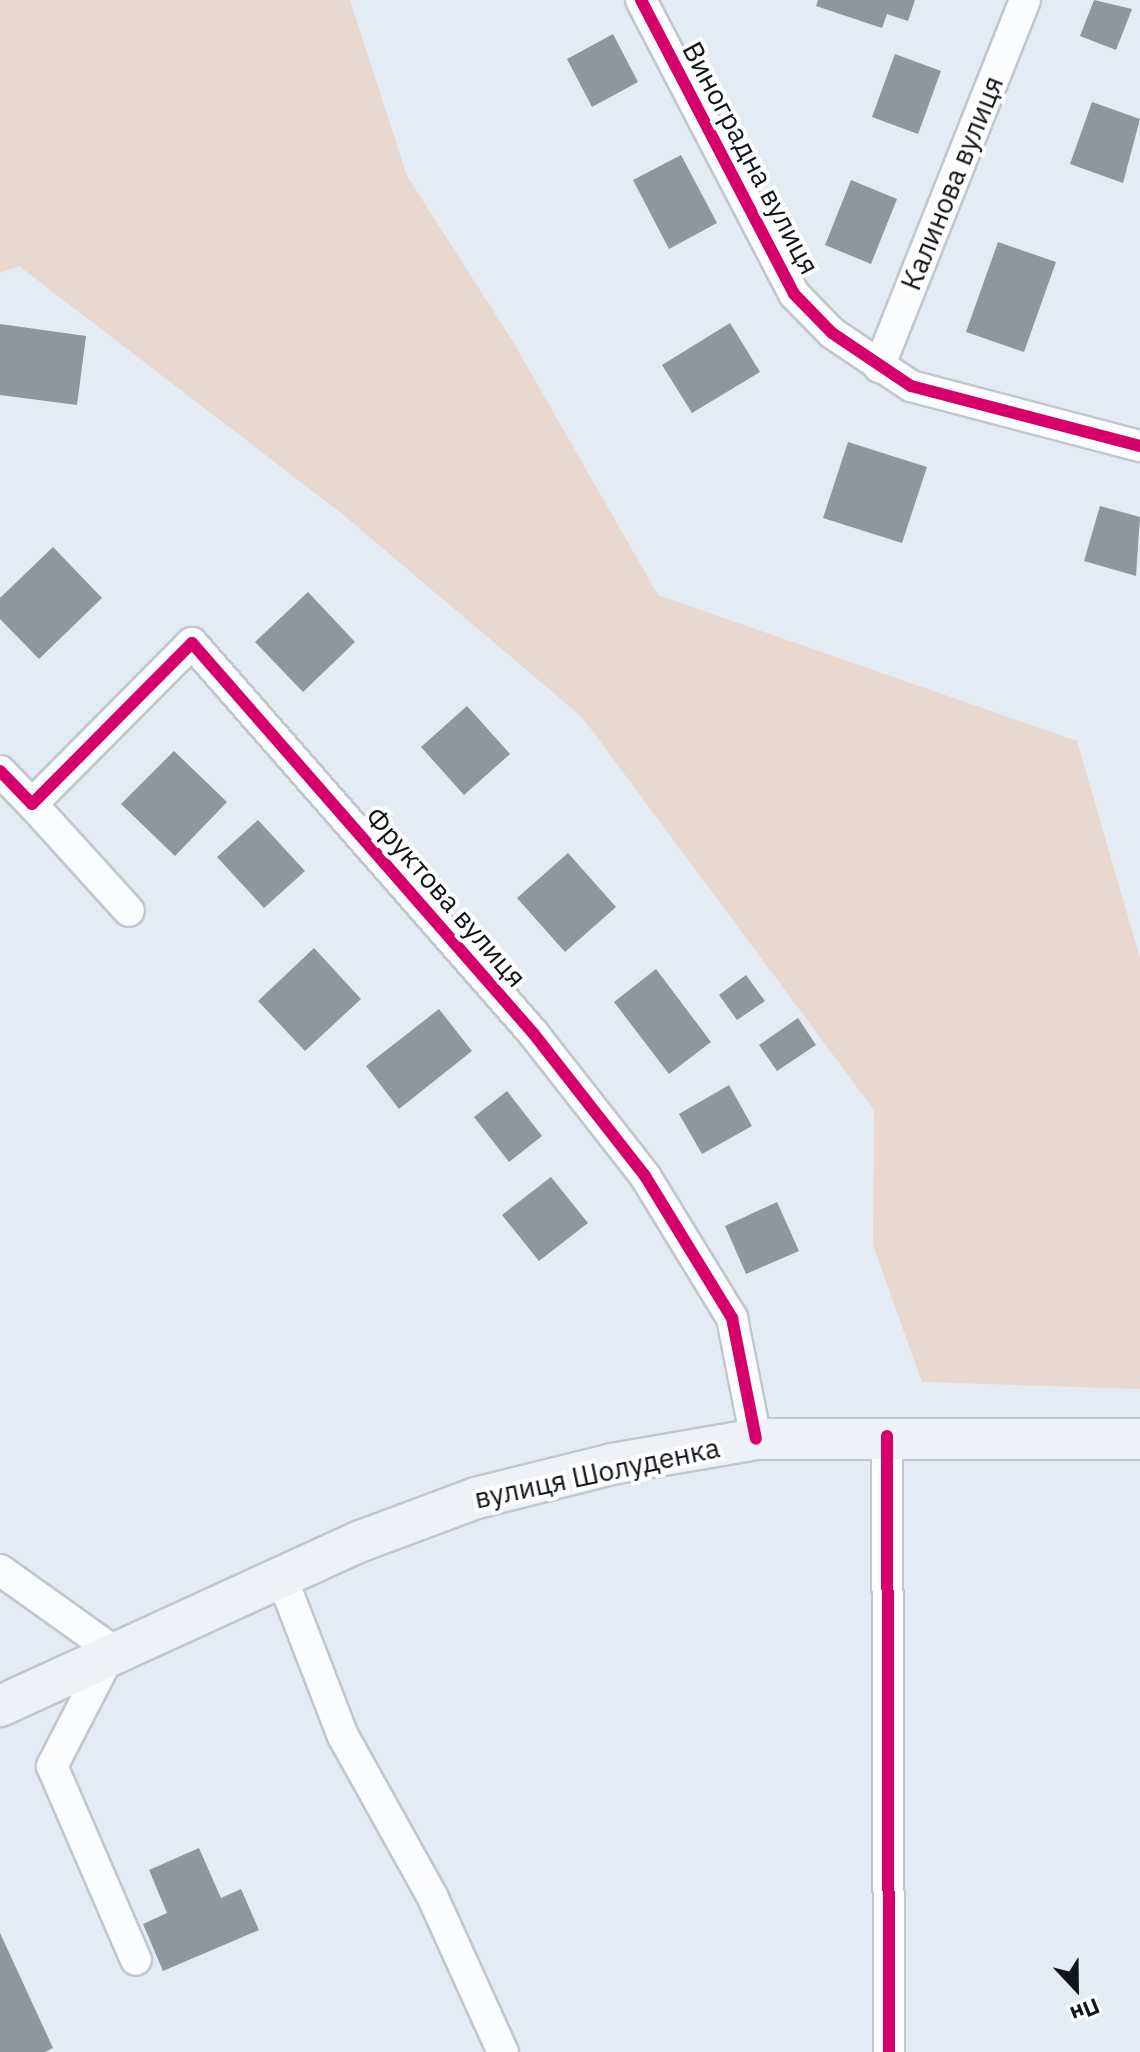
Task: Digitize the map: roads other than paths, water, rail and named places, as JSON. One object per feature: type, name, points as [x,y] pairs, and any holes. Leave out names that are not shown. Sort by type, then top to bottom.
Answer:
[{"type":"main road","name":"вулиця Шолуденка","points":[[0,1706],[112,1650],[280,1573],[476,1498],[756,1439],[887,1436],[1140,1439]]},
{"type":"street","name":"Виноградна вулиця","points":[[641,0],[794,294],[832,333],[911,386],[1140,446]]},
{"type":"street","name":"Калинова вулиця","points":[[879,367],[1025,0]]},
{"type":"street","name":"Фруктова вулиця","points":[[32,804],[192,643],[533,1033],[645,1176],[732,1318],[756,1439]]},
{"type":"street","points":[[0,771],[129,911]]},
{"type":"street","points":[[887,1436],[889,2052]]},
{"type":"street","points":[[0,1570],[112,1650],[52,1766],[136,1960]]},
{"type":"street","points":[[280,1573],[343,1736],[433,1898],[503,2052]]}]
